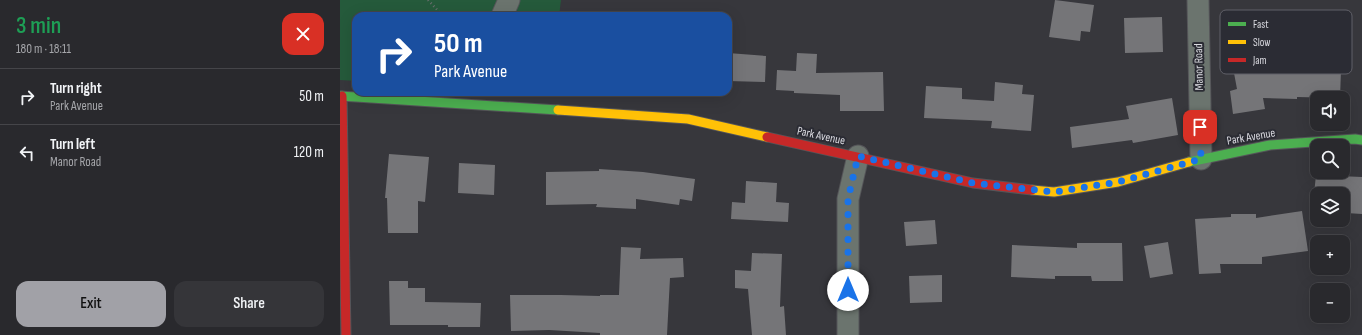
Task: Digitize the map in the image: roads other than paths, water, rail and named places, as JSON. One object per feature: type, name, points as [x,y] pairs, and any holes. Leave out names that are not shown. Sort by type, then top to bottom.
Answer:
[{"type":"street","points":[[504,12],[509,0]]},
{"type":"street","name":"Manor Road","points":[[1198,0],[1201,159]]},
{"type":"street","points":[[341,96],[346,335]]},
{"type":"street","name":"Park Avenue","points":[[341,96],[489,99],[688,119],[973,183],[1054,192],[1118,182],[1201,159],[1270,144],[1355,139],[1362,140]]},
{"type":"street","points":[[848,335],[848,199],[858,156]]}]
